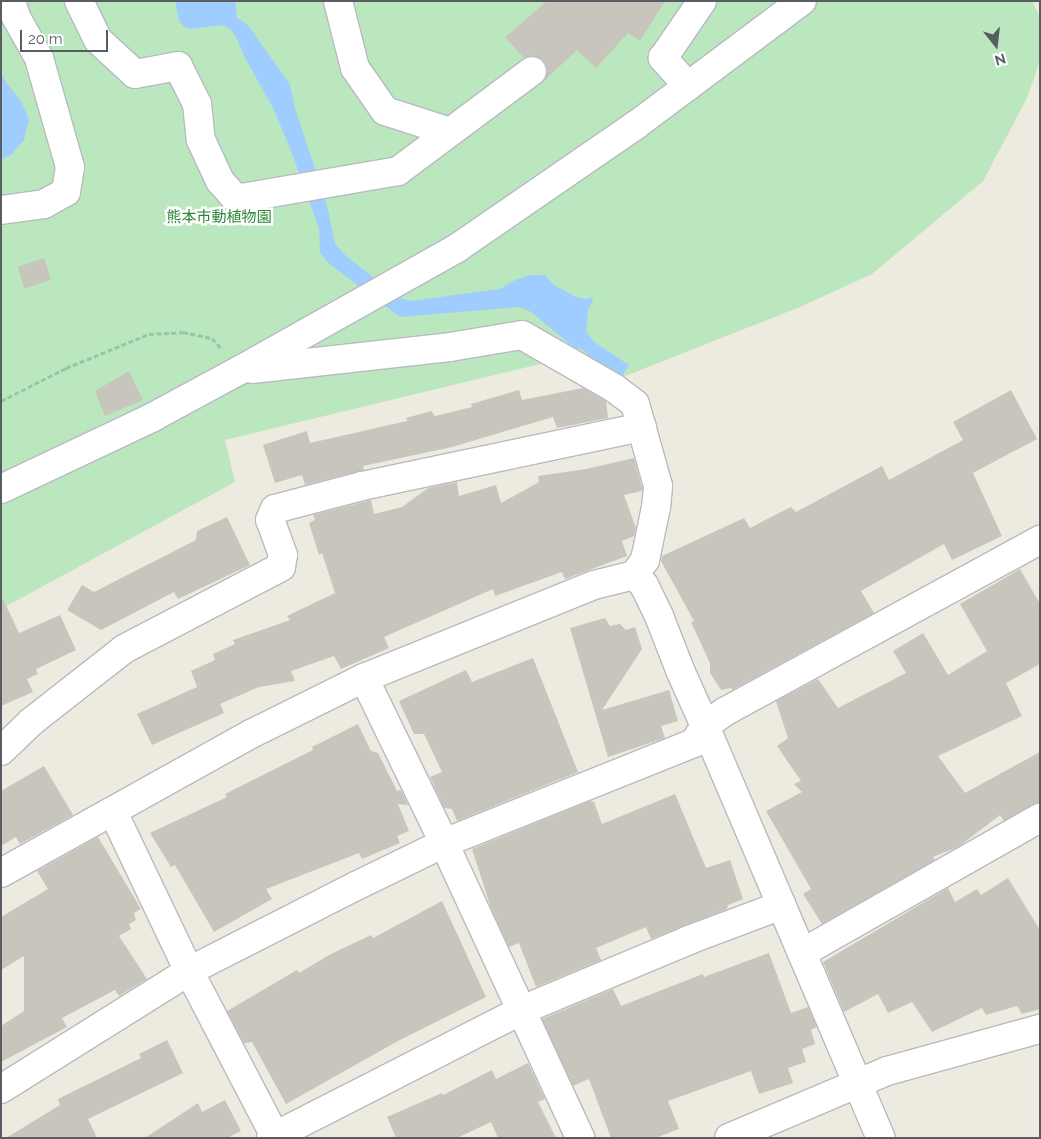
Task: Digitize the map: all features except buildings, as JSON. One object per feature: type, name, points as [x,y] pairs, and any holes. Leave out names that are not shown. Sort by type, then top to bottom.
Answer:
[{"type":"street","points":[[1,210],[44,204],[66,192],[70,167],[39,58],[16,17],[11,1]]},
{"type":"street","points":[[79,1],[98,40],[135,74],[178,66],[197,104],[201,140],[220,181],[236,199],[398,171],[532,71]]},
{"type":"street","points":[[338,1],[355,68],[385,111],[450,132]]},
{"type":"street","points":[[688,86],[663,58],[702,1]]},
{"type":"street","points":[[1,489],[153,417],[457,248],[636,126],[802,1]]},
{"type":"street","points":[[1,873],[253,734],[364,678],[594,585],[634,575],[645,560],[656,507],[658,486],[634,404],[614,388],[522,335],[450,347],[240,370]]},
{"type":"street","points":[[1,751],[31,722],[124,649],[281,567],[283,555],[270,520],[275,510],[362,486],[642,427]]},
{"type":"street","points":[[1,1089],[189,971],[444,843],[694,744],[705,726],[726,711],[1040,540]]},
{"type":"street","points":[[634,575],[644,585],[880,1138]]},
{"type":"street","points":[[364,678],[444,843],[580,1138]]},
{"type":"street","points":[[113,812],[189,971],[274,1137],[522,1010],[689,940],[782,905]]},
{"type":"street","points":[[802,953],[1040,818]]},
{"type":"street","points":[[729,1138],[887,1071],[1040,1029]]},
{"type":"path","points":[[1,400],[66,368],[150,334],[183,332],[212,338],[240,370]]},
{"type":"green space","name":"熊本市動植物園","points":[[1,1],[1032,1],[1040,17],[1040,61],[1026,100],[983,181],[872,274],[800,307],[620,378],[578,355],[225,440],[235,482],[1,609]]},
{"type":"water","points":[[175,1],[235,1],[237,18],[248,25],[290,84],[295,108],[327,205],[335,244],[346,256],[399,297],[410,301],[500,289],[515,280],[531,275],[545,275],[554,285],[578,298],[587,299],[592,297],[593,301],[588,310],[586,331],[594,342],[629,365],[621,378],[588,357],[587,353],[580,348],[576,349],[531,312],[520,307],[400,317],[327,262],[320,252],[319,228],[290,148],[273,108],[246,60],[236,37],[230,29],[222,25],[190,29],[184,27],[179,21]]},
{"type":"water","points":[[1,75],[22,103],[29,119],[24,140],[12,154],[1,160]]}]
